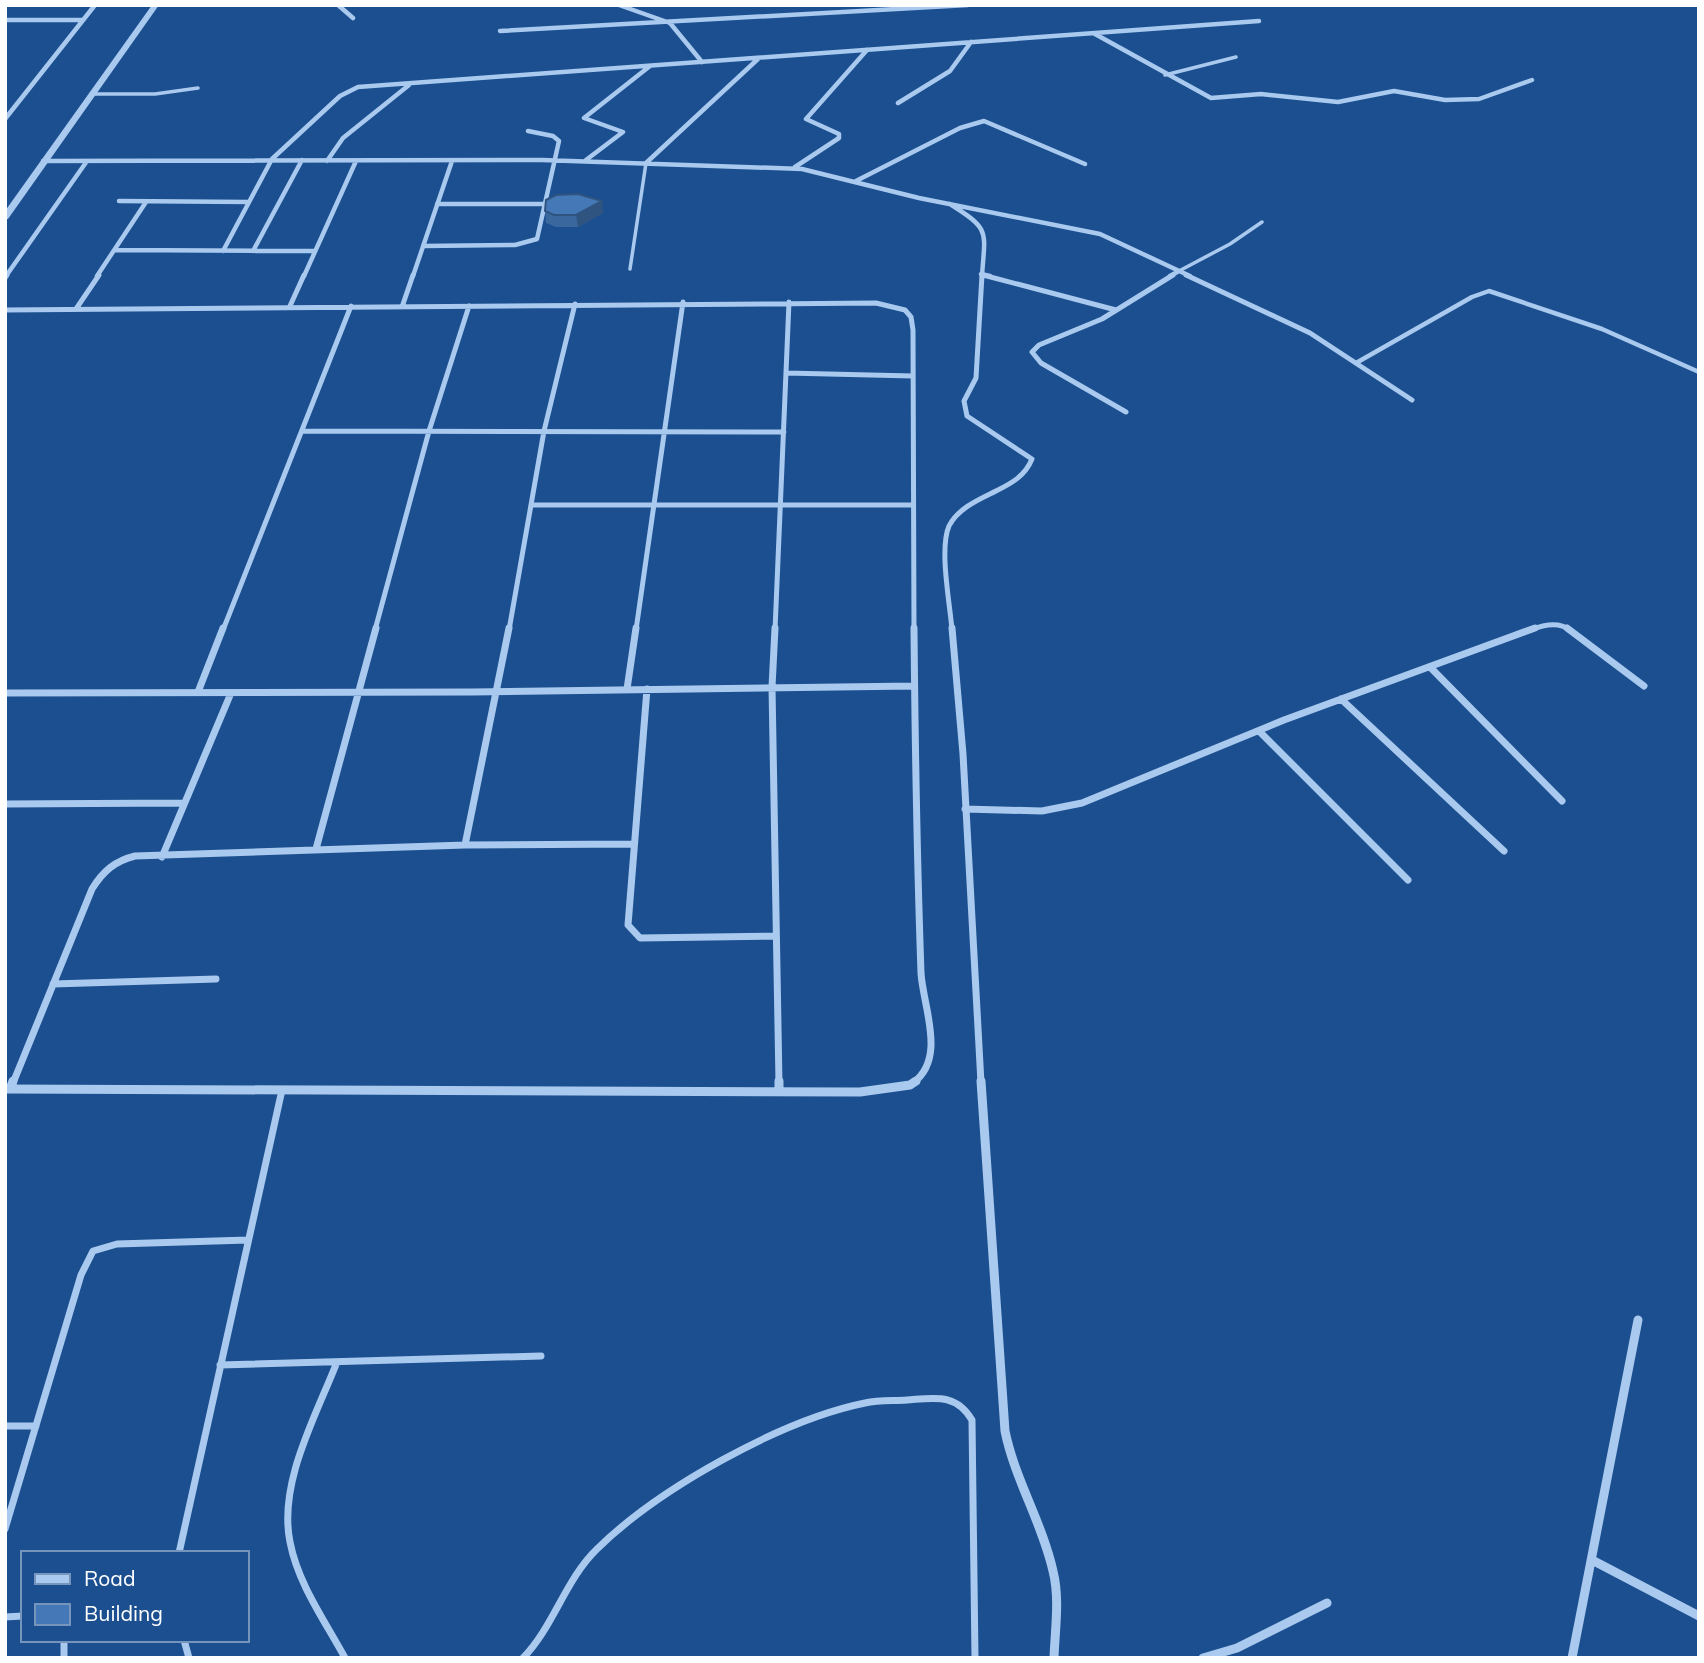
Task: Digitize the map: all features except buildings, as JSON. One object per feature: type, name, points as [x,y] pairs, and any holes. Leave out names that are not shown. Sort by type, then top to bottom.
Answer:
[{"type":"street","points":[[5,120],[95,5]]},
{"type":"street","points":[[5,216],[156,5]]},
{"type":"street","points":[[338,5],[353,19]]},
{"type":"street","points":[[619,5],[670,23],[702,62]]},
{"type":"street","points":[[795,16],[803,5]]},
{"type":"street","points":[[500,31],[968,5]]},
{"type":"street","points":[[5,20],[83,20]]},
{"type":"street","points":[[223,251],[272,159],[346,91],[358,87],[1259,21]]},
{"type":"street","points":[[1094,33],[1165,75],[1211,98],[1267,94],[1338,102],[1394,91],[1446,100],[1479,99],[1500,94],[1532,80]]},
{"type":"street","points":[[898,103],[953,71],[963,60],[971,43]]},
{"type":"street","points":[[792,168],[841,136],[809,123],[806,118],[868,50]]},
{"type":"street","points":[[646,163],[759,58]]},
{"type":"street","points":[[585,161],[623,132],[587,121],[585,116],[650,66]]},
{"type":"street","points":[[327,161],[343,138],[410,85]]},
{"type":"street","points":[[854,182],[972,122],[984,121],[1004,127],[1085,164]]},
{"type":"street","points":[[423,246],[515,246],[530,243],[540,235],[557,138],[528,131]]},
{"type":"street","points":[[253,251],[302,160]]},
{"type":"street","points":[[43,161],[553,160],[792,168],[1100,234],[1310,333],[1412,400]]},
{"type":"street","points":[[5,278],[87,161]]},
{"type":"street","points":[[290,306],[356,161]]},
{"type":"street","points":[[402,307],[452,161]]},
{"type":"street","points":[[119,201],[249,202]]},
{"type":"street","points":[[76,309],[146,202]]},
{"type":"street","points":[[437,204],[545,204]]},
{"type":"street","points":[[950,204],[983,227],[985,233],[976,378],[964,401],[963,409],[967,416],[1032,459],[1031,467],[1025,473],[960,512],[946,530],[1005,1431],[1014,1473],[1054,1573],[1057,1600],[1054,1658]]},
{"type":"street","points":[[115,250],[315,251]]},
{"type":"street","points":[[1126,412],[1041,363],[1032,352],[1039,345],[1116,310],[1179,271]]},
{"type":"street","points":[[981,274],[1116,310]]},
{"type":"street","points":[[5,310],[683,302],[876,303],[905,310],[911,317],[913,376],[914,686],[922,989],[930,1025],[931,1052],[923,1075],[909,1085],[860,1092],[8,1089],[103,870],[118,860],[135,856],[316,849],[634,844]]},
{"type":"street","points":[[627,689],[662,432],[683,302]]},
{"type":"street","points":[[779,1092],[772,687],[789,302]]},
{"type":"street","points":[[465,845],[498,691],[544,431],[575,304]]},
{"type":"street","points":[[198,692],[351,306]]},
{"type":"street","points":[[316,849],[429,431],[469,306]]},
{"type":"street","points":[[786,373],[913,376]]},
{"type":"street","points":[[302,431],[784,432]]},
{"type":"street","points":[[531,505],[913,505]]},
{"type":"street","points":[[965,809],[1041,811],[1082,803],[1341,699],[1552,624],[1573,632],[1644,687]]},
{"type":"street","points":[[1430,667],[1562,800]]},
{"type":"street","points":[[5,692],[231,693],[914,686]]},
{"type":"street","points":[[647,689],[628,925],[640,938],[776,936]]},
{"type":"street","points":[[162,857],[231,693]]},
{"type":"street","points":[[1341,699],[1504,851]]},
{"type":"street","points":[[1259,731],[1408,880]]},
{"type":"street","points":[[5,804],[183,803]]},
{"type":"street","points":[[53,984],[216,979]]},
{"type":"street","points":[[1572,1658],[1638,1320]]},
{"type":"street","points":[[1592,1560],[1699,1616]]},
{"type":"street","points":[[1203,1658],[1237,1648],[1327,1603]]},
{"type":"lane","points":[[1165,75],[1236,57]]},
{"type":"lane","points":[[91,94],[155,94],[198,88]]},
{"type":"lane","points":[[630,269],[646,163]]},
{"type":"lane","points":[[1179,271],[1230,244],[1262,222]]},
{"type":"lane","points":[[1356,363],[1472,297],[1489,291],[1602,329],[1699,372]]},
{"type":"lane","points":[[179,1551],[282,1090]]},
{"type":"lane","points":[[5,1529],[81,1275],[93,1251],[117,1244],[248,1240]]},
{"type":"lane","points":[[219,1365],[541,1356]]},
{"type":"lane","points":[[337,1362],[300,1463],[288,1527],[298,1565],[345,1658]]},
{"type":"lane","points":[[523,1658],[541,1642],[572,1580],[596,1550],[639,1514],[690,1480],[815,1418],[863,1403],[953,1398],[966,1407],[972,1420],[975,1658]]},
{"type":"lane","points":[[5,1426],[36,1426]]}]
